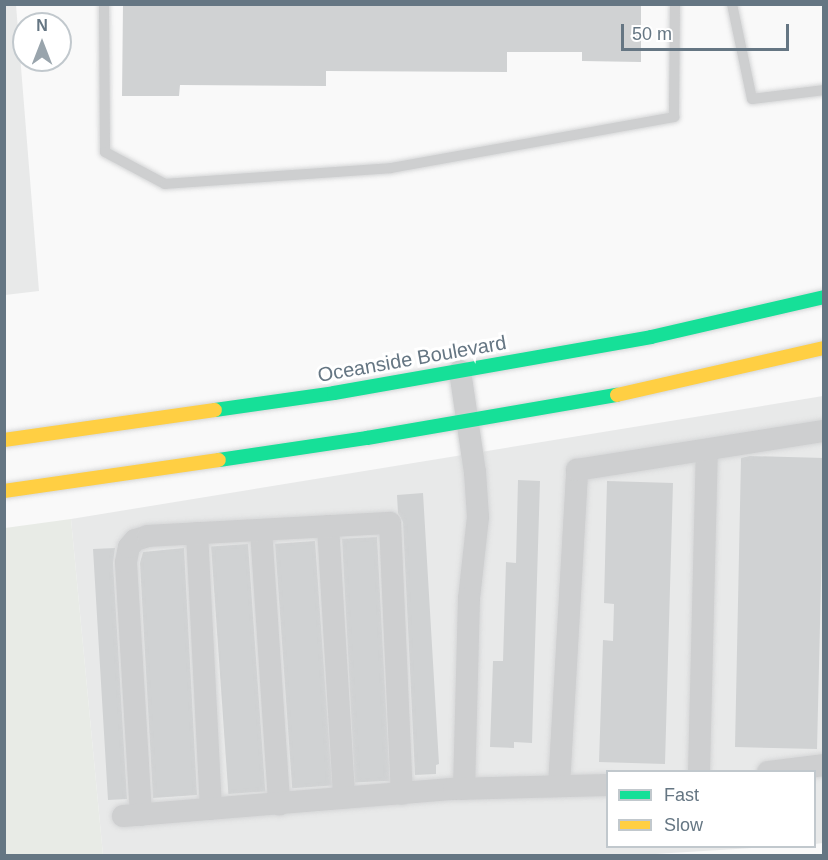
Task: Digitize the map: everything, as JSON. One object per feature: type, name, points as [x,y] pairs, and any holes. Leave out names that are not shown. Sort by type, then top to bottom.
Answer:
[{"type":"main road","name":"Oceanside Boulevard","points":[[4,440],[334,393],[651,337],[824,297]]},
{"type":"main road","points":[[4,491],[466,421],[626,393],[824,348]]},
{"type":"street","points":[[460,371],[475,472],[478,517],[470,598],[464,789]]},
{"type":"street","points":[[559,786],[577,470],[824,431]]},
{"type":"street","points":[[699,770],[707,451]]},
{"type":"street","points":[[402,794],[390,523],[148,536],[135,540],[129,547],[126,562],[132,815],[279,804],[464,789],[606,785]]},
{"type":"street","points":[[328,526],[344,798]]},
{"type":"street","points":[[261,530],[279,804]]},
{"type":"street","points":[[197,533],[211,809]]},
{"type":"street","points":[[777,770],[824,765]]},
{"type":"lane","points":[[104,4],[105,152],[165,184],[391,168],[674,117],[675,4]]},
{"type":"lane","points":[[732,4],[752,99],[824,90]]},
{"type":"shaded area","points":[[4,5],[16,5],[17,12],[12,12],[12,72],[21,72],[39,291],[5,295]]},
{"type":"shaded area","points":[[823,396],[823,843],[816,844],[816,770],[606,770],[606,848],[753,848],[623,856],[103,855],[71,519]]},
{"type":"shaded area","points":[[71,519],[103,855],[5,855],[5,528]]},
{"type":"building","points":[[123,4],[641,4],[641,62],[582,61],[582,52],[507,52],[507,72],[326,71],[326,86],[180,85],[179,96],[122,96]]},
{"type":"building","points":[[750,456],[824,458],[817,749],[735,747],[741,458]]},
{"type":"building","points":[[518,480],[540,481],[532,743],[514,742],[514,748],[490,747],[493,661],[503,661],[506,562],[516,563]]},
{"type":"building","points":[[607,481],[673,483],[665,764],[599,762],[603,640],[613,641],[614,604],[604,603]]},
{"type":"building","points":[[423,493],[439,764],[436,765],[436,774],[415,775],[403,522],[398,513],[397,495]]},
{"type":"building","points":[[377,537],[390,781],[355,782],[342,539]]},
{"type":"building","points":[[315,541],[332,785],[292,788],[275,544]]},
{"type":"building","points":[[248,544],[265,791],[228,794],[211,547]]},
{"type":"building","points":[[115,548],[113,563],[127,799],[108,800],[93,549]]},
{"type":"building","points":[[184,548],[197,795],[153,798],[140,563],[143,552]]},
{"type":"traffic: fast","points":[[215,410],[334,393],[651,337],[824,297]]},
{"type":"traffic: fast","points":[[219,460],[367,438],[617,395]]},
{"type":"traffic: slow","points":[[617,395],[824,348]]},
{"type":"traffic: slow","points":[[4,440],[215,410]]},
{"type":"traffic: slow","points":[[4,491],[219,460]]}]
